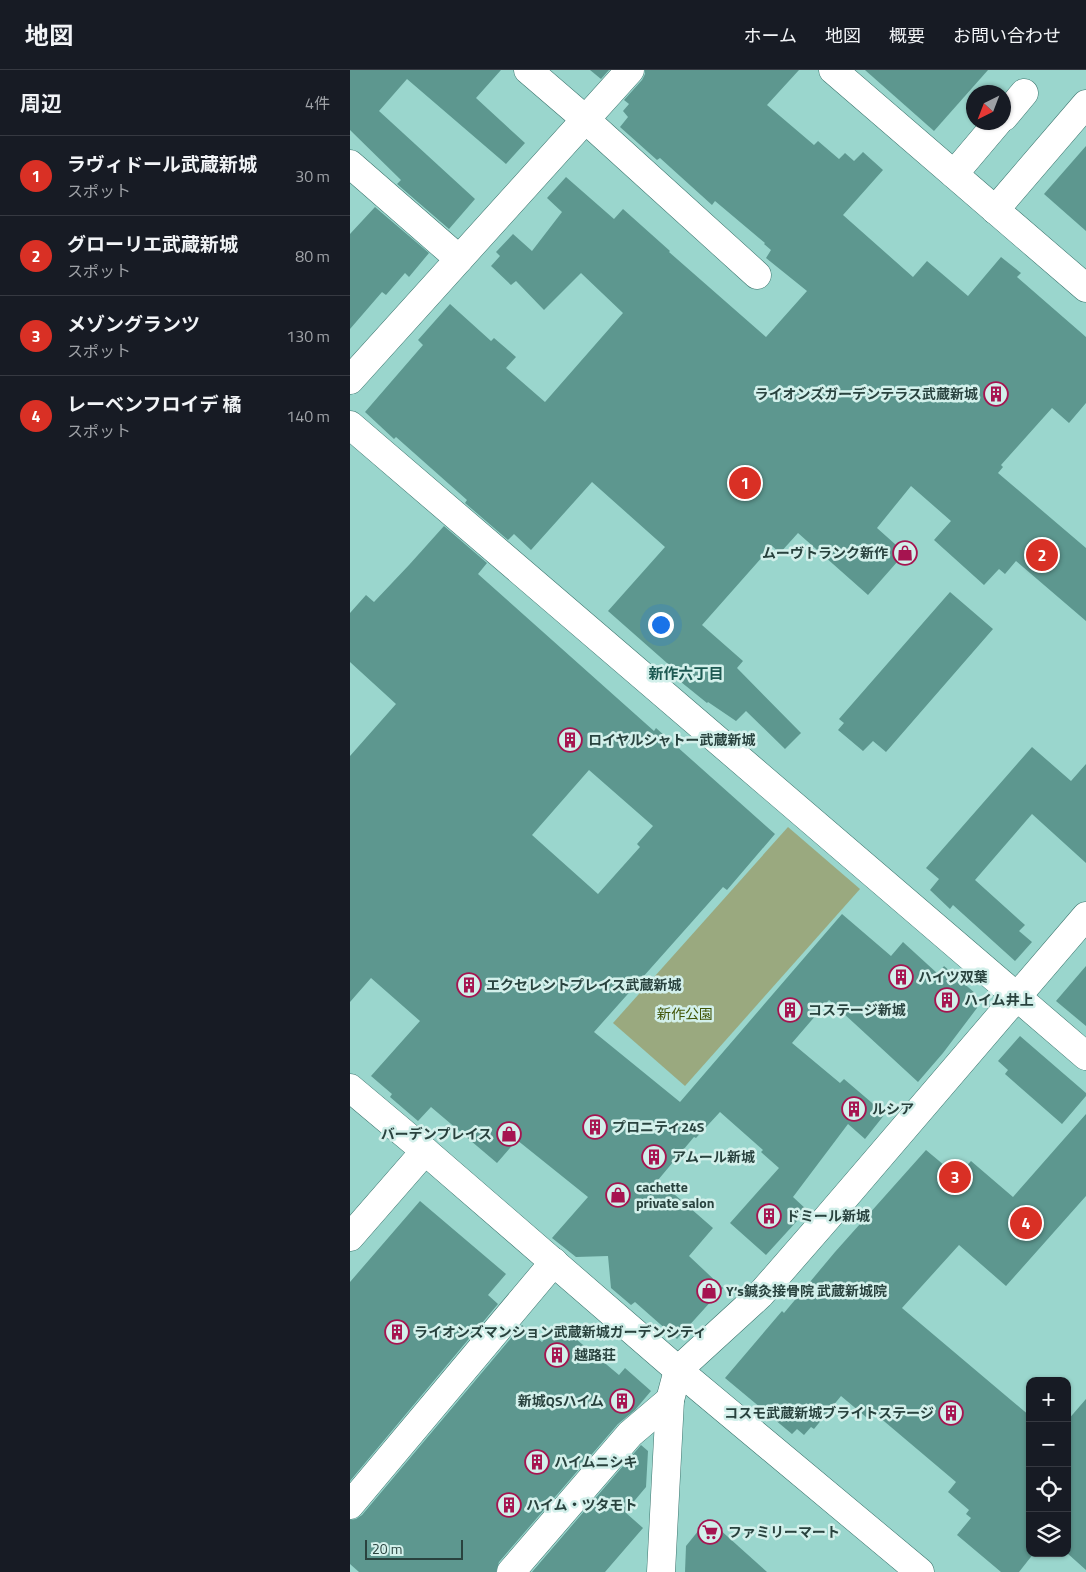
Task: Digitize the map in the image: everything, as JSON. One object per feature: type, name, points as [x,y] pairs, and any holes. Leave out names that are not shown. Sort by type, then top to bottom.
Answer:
[{"type":"street","points":[[528,70],[585,119],[757,275]]},
{"type":"street","points":[[350,380],[630,70]]},
{"type":"street","points":[[832,70],[1086,288]]},
{"type":"street","points":[[1011,109],[1024,93]]},
{"type":"street","points":[[995,210],[1086,104]]},
{"type":"street","points":[[954,174],[991,130]]},
{"type":"street","points":[[350,164],[459,259]]},
{"type":"street","points":[[350,425],[1086,1056]]},
{"type":"street","points":[[661,1572],[670,1400],[678,1370],[760,1295],[1086,916]]},
{"type":"street","points":[[350,1088],[678,1370],[920,1572]]},
{"type":"street","points":[[350,1238],[425,1151]]},
{"type":"street","points":[[350,1505],[554,1262]]},
{"type":"street","points":[[511,1572],[630,1434],[670,1400]]},
{"type":"green space","name":"新作公園","points":[[788,827],[860,889],[685,1086],[613,1023]]},
{"type":"building","points":[[350,70],[501,70],[476,98],[525,143],[506,164],[407,79],[379,111],[475,199],[449,229],[397,184],[401,180],[350,130]]},
{"type":"building","points":[[590,70],[609,70],[601,79]]},
{"type":"building","points":[[645,70],[799,70],[767,105],[814,145],[818,141],[839,159],[845,153],[854,161],[863,152],[883,170],[843,215],[913,277],[927,261],[968,296],[1001,257],[1021,273],[1017,277],[1086,337],[1086,403],[1069,423],[1052,408],[1001,465],[1003,467],[998,473],[1086,548],[1086,621],[1016,561],[1005,574],[999,569],[984,585],[934,540],[951,521],[911,486],[877,528],[905,553],[868,595],[798,533],[780,553],[772,546],[702,625],[743,661],[737,668],[801,733],[785,749],[746,711],[736,721],[707,703],[681,682],[684,678],[608,611],[665,547],[592,482],[531,550],[514,534],[508,540],[465,503],[467,500],[365,412],[423,345],[418,340],[450,304],[491,341],[494,338],[516,357],[506,368],[545,402],[623,313],[581,273],[544,310],[516,281],[511,285],[491,266],[500,256],[496,252],[513,234],[532,251],[562,212],[547,198],[566,177],[614,219],[623,209],[766,337],[807,291],[766,258],[771,250],[765,243],[715,201],[712,205],[660,158],[657,160],[620,127],[628,117],[623,111],[629,104],[624,100],[642,80]]},
{"type":"building","points":[[865,70],[988,70],[975,85],[966,85],[966,95],[934,131]]},
{"type":"building","points":[[1086,146],[1086,231],[1044,194]]},
{"type":"building","points":[[375,207],[429,253],[409,277],[405,273],[386,295],[382,292],[350,329],[350,234]]},
{"type":"building","points":[[444,526],[487,563],[478,574],[654,731],[656,728],[775,834],[727,890],[723,887],[594,1032],[680,1102],[842,914],[891,956],[903,942],[938,974],[944,966],[976,994],[977,1008],[918,1082],[829,1000],[792,1043],[840,1083],[844,1079],[885,1114],[865,1139],[848,1124],[793,1197],[807,1210],[766,1255],[730,1223],[779,1168],[761,1152],[763,1150],[720,1112],[696,1138],[694,1137],[658,1180],[713,1228],[689,1256],[723,1288],[677,1339],[635,1302],[631,1305],[611,1288],[608,1256],[576,1257],[552,1238],[588,1197],[517,1140],[497,1163],[431,1107],[418,1121],[390,1097],[392,1094],[371,1076],[420,1021],[371,978],[350,1002],[350,756],[396,704],[350,662],[350,613],[366,595],[374,602]],"holes":[[[589,770],[653,826],[637,844],[640,847],[598,894],[532,835]]]},
{"type":"building","points":[[950,592],[993,629],[886,752],[873,741],[863,751],[838,730],[844,723],[839,719]]},
{"type":"building","points":[[1032,747],[1071,781],[1086,764],[1086,863],[1032,814],[975,880],[1025,925],[1019,931],[1032,942],[1015,961],[953,905],[950,909],[930,890],[939,879],[926,868]]},
{"type":"building","points":[[1086,966],[1086,1026],[1056,1001]]},
{"type":"building","points":[[1020,1036],[1086,1093],[1086,1096],[1062,1124],[1005,1074],[1008,1070],[998,1061]]},
{"type":"building","name":"コスモ武蔵新城ブライトステージ","points":[[1086,1114],[1086,1196],[1006,1286],[959,1245],[902,1308],[1026,1413],[1026,1557],[1031,1557],[1019,1572],[1001,1572],[957,1535],[971,1518],[966,1514],[969,1510],[948,1492],[956,1482],[872,1411],[866,1417],[841,1396],[814,1429],[811,1427],[804,1435],[797,1429],[792,1434],[725,1378],[782,1311],[784,1313],[835,1252],[926,1150],[957,1176],[971,1161],[1013,1197]]},
{"type":"building","name":"ライオンズマンション武蔵新城ガーデンシティ","points":[[420,1201],[506,1274],[488,1295],[498,1304],[350,1481],[350,1282]]},
{"type":"building","points":[[558,1324],[619,1375],[625,1368],[651,1391],[635,1410],[618,1424],[499,1562],[496,1572],[359,1572],[350,1564],[350,1520],[362,1515],[522,1325],[542,1342]]},
{"type":"building","points":[[1086,1399],[1086,1570],[1071,1557],[1071,1416]]},
{"type":"building","points":[[641,1445],[648,1451],[646,1487],[625,1512],[643,1528],[605,1572],[532,1572]]},
{"type":"building","name":"ファミリーマート","points":[[708,1519],[767,1572],[685,1572],[686,1546]]},
{"type":"place","name":"ライオンズガーデンテラス武蔵新城","points":[[996,394]]},
{"type":"place","name":"ラヴィドール武蔵新城","points":[[745,483]]},
{"type":"place","name":"ムーヴトランク新作","points":[[905,553]]},
{"type":"place","name":"グローリエ武蔵新城","points":[[1042,555]]},
{"type":"place","name":"ロイヤルシャトー武蔵新城","points":[[570,740]]},
{"type":"place","name":"ハイツ双葉","points":[[901,977]]},
{"type":"place","name":"エクセレントプレイス武蔵新城","points":[[469,985]]},
{"type":"place","name":"ハイム井上","points":[[947,1000]]},
{"type":"place","name":"コステージ新城","points":[[790,1010]]},
{"type":"place","name":"ルシア","points":[[854,1109]]},
{"type":"place","name":"プロニティ24S","points":[[595,1127]]},
{"type":"place","name":"バーデンプレイス","points":[[509,1134]]},
{"type":"place","name":"アムール新城","points":[[654,1157]]},
{"type":"place","name":"メゾングランツ","points":[[955,1177]]},
{"type":"place","name":"cachette private salon","points":[[618,1195]]},
{"type":"place","name":"ドミール新城","points":[[769,1216]]},
{"type":"place","name":"レーベンフロイデ 橘","points":[[1026,1223]]},
{"type":"place","name":"Y‘s鍼灸接骨院 武蔵新城院","points":[[709,1291]]},
{"type":"place","name":"ライオンズマンション武蔵新城ガーデンシティ","points":[[397,1332]]},
{"type":"place","name":"越路荘","points":[[557,1355]]},
{"type":"place","name":"新城QSハイム","points":[[622,1401]]},
{"type":"place","name":"コスモ武蔵新城ブライトステージ","points":[[951,1413]]},
{"type":"place","name":"ハイムニシキ","points":[[537,1462]]},
{"type":"place","name":"ハイム・ツタモト","points":[[509,1505]]},
{"type":"place","name":"ファミリーマート","points":[[710,1532]]},
{"type":"district","name":"新作六丁目","points":[[686,674]]}]
